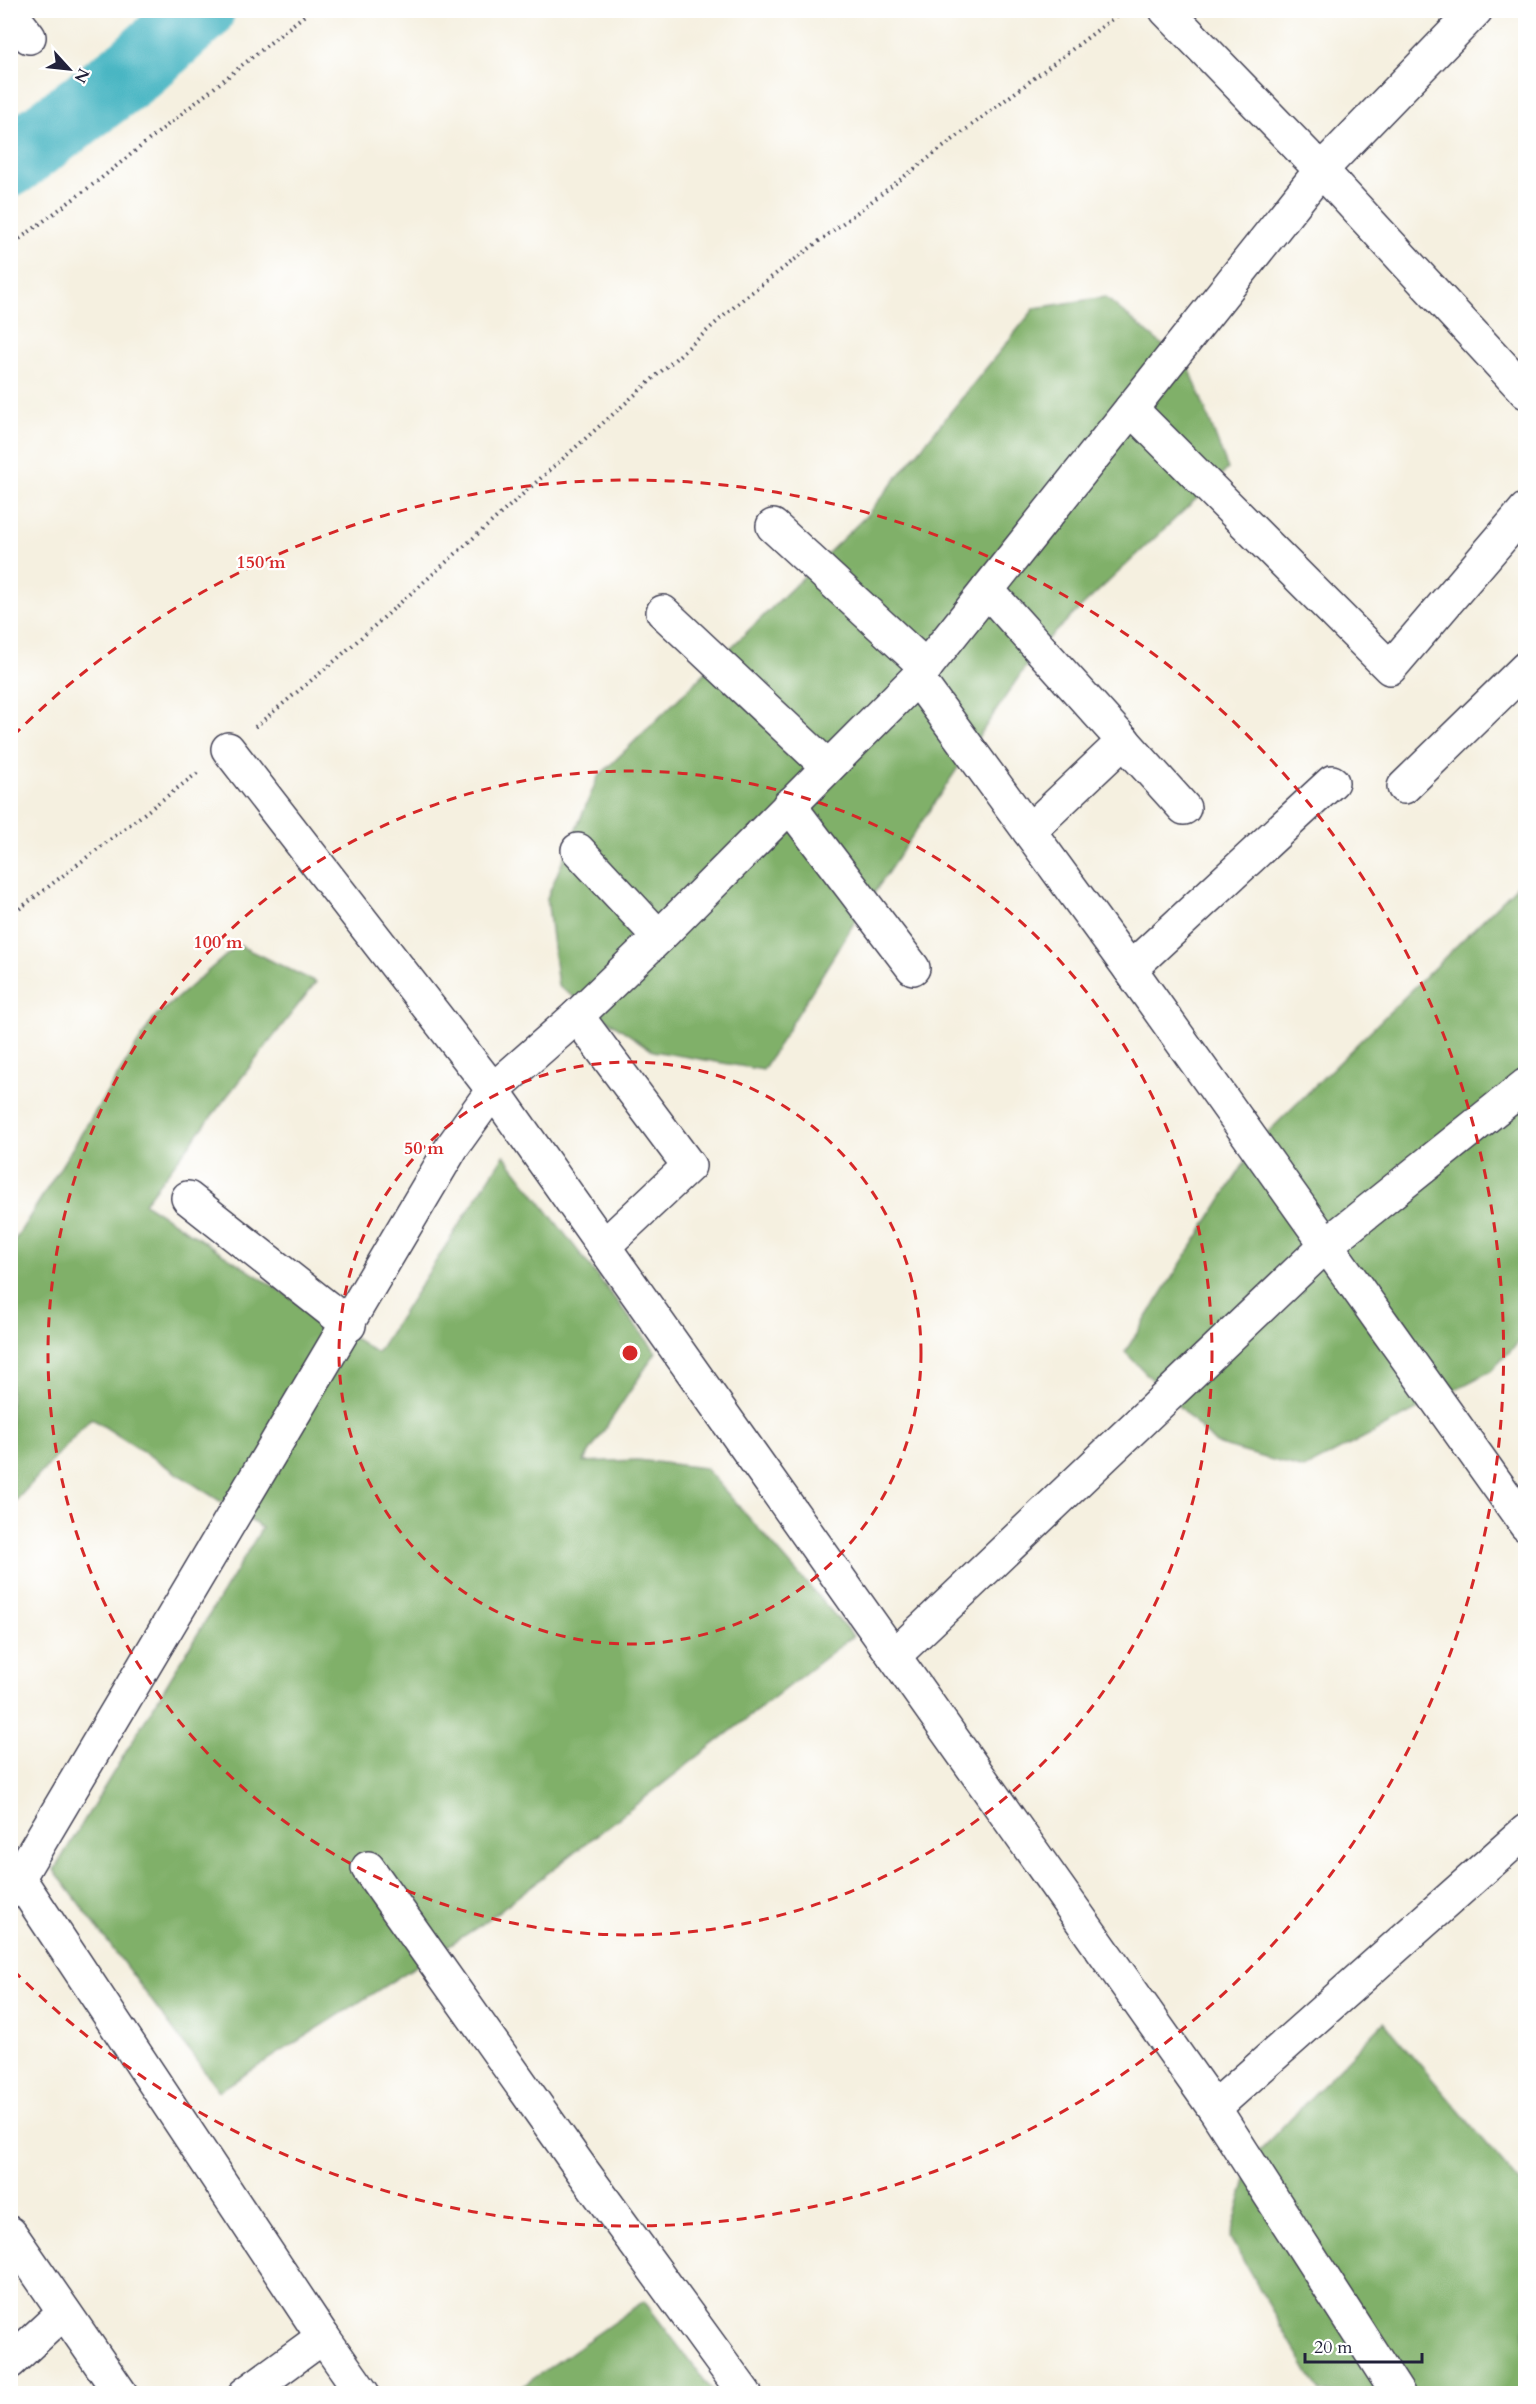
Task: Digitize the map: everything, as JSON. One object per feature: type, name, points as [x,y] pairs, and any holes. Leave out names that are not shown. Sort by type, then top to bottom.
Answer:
[{"type":"street","points":[[1166,10],[1321,170],[1526,392]]},
{"type":"street","points":[[363,2394],[14,1885],[349,1325],[452,1148],[493,1090],[578,1016],[921,673],[1321,170],[1476,10]]},
{"type":"street","points":[[1131,409],[1390,668],[1526,510]]},
{"type":"street","points":[[773,526],[921,673],[1029,831],[1526,1525]]},
{"type":"street","points":[[987,590],[1184,807]]},
{"type":"street","points":[[663,612],[828,766]]},
{"type":"street","points":[[1404,787],[1526,668]]},
{"type":"street","points":[[1029,831],[1124,741]]},
{"type":"street","points":[[228,749],[493,1090],[604,1246],[1214,2108],[1398,2394]]},
{"type":"street","points":[[1130,969],[1332,782]]},
{"type":"street","points":[[789,805],[913,968]]},
{"type":"street","points":[[578,850],[659,937]]},
{"type":"street","points":[[578,1016],[689,1166],[604,1246]]},
{"type":"street","points":[[894,1656],[1326,1245],[1526,1085]]},
{"type":"street","points":[[188,1197],[349,1325]]},
{"type":"street","points":[[1214,2108],[1526,1831]]},
{"type":"street","points":[[368,1869],[584,2173],[746,2394]]},
{"type":"street","points":[[10,2234],[121,2394]]},
{"type":"street","points":[[10,2362],[64,2312]]},
{"type":"street","points":[[245,2394],[323,2337]]},
{"type":"path","points":[[10,246],[99,180],[311,10]]},
{"type":"path","points":[[10,916],[228,749],[337,659],[744,298],[1124,10]]},
{"type":"green space","points":[[1105,297],[1189,367],[1228,469],[1038,648],[854,923],[763,1070],[653,1051],[558,986],[547,898],[598,777],[866,516],[1035,308]]},
{"type":"green space","points":[[1525,878],[1525,1336],[1491,1371],[1304,1469],[1216,1444],[1125,1352],[1257,1143]]},
{"type":"green space","points":[[238,945],[316,982],[144,1203],[377,1353],[504,1155],[656,1352],[583,1462],[638,1460],[705,1468],[853,1636],[481,1925],[219,2091],[54,1870],[262,1528],[91,1418],[11,1506],[10,1248],[153,1019]]},
{"type":"green space","points":[[1384,2022],[1525,2189],[1525,2393],[1320,2393],[1230,2238],[1252,2158]]},
{"type":"green space","points":[[644,2301],[714,2393],[513,2393]]},
{"type":"waterway","points":[[10,162],[135,69],[200,10]]}]
